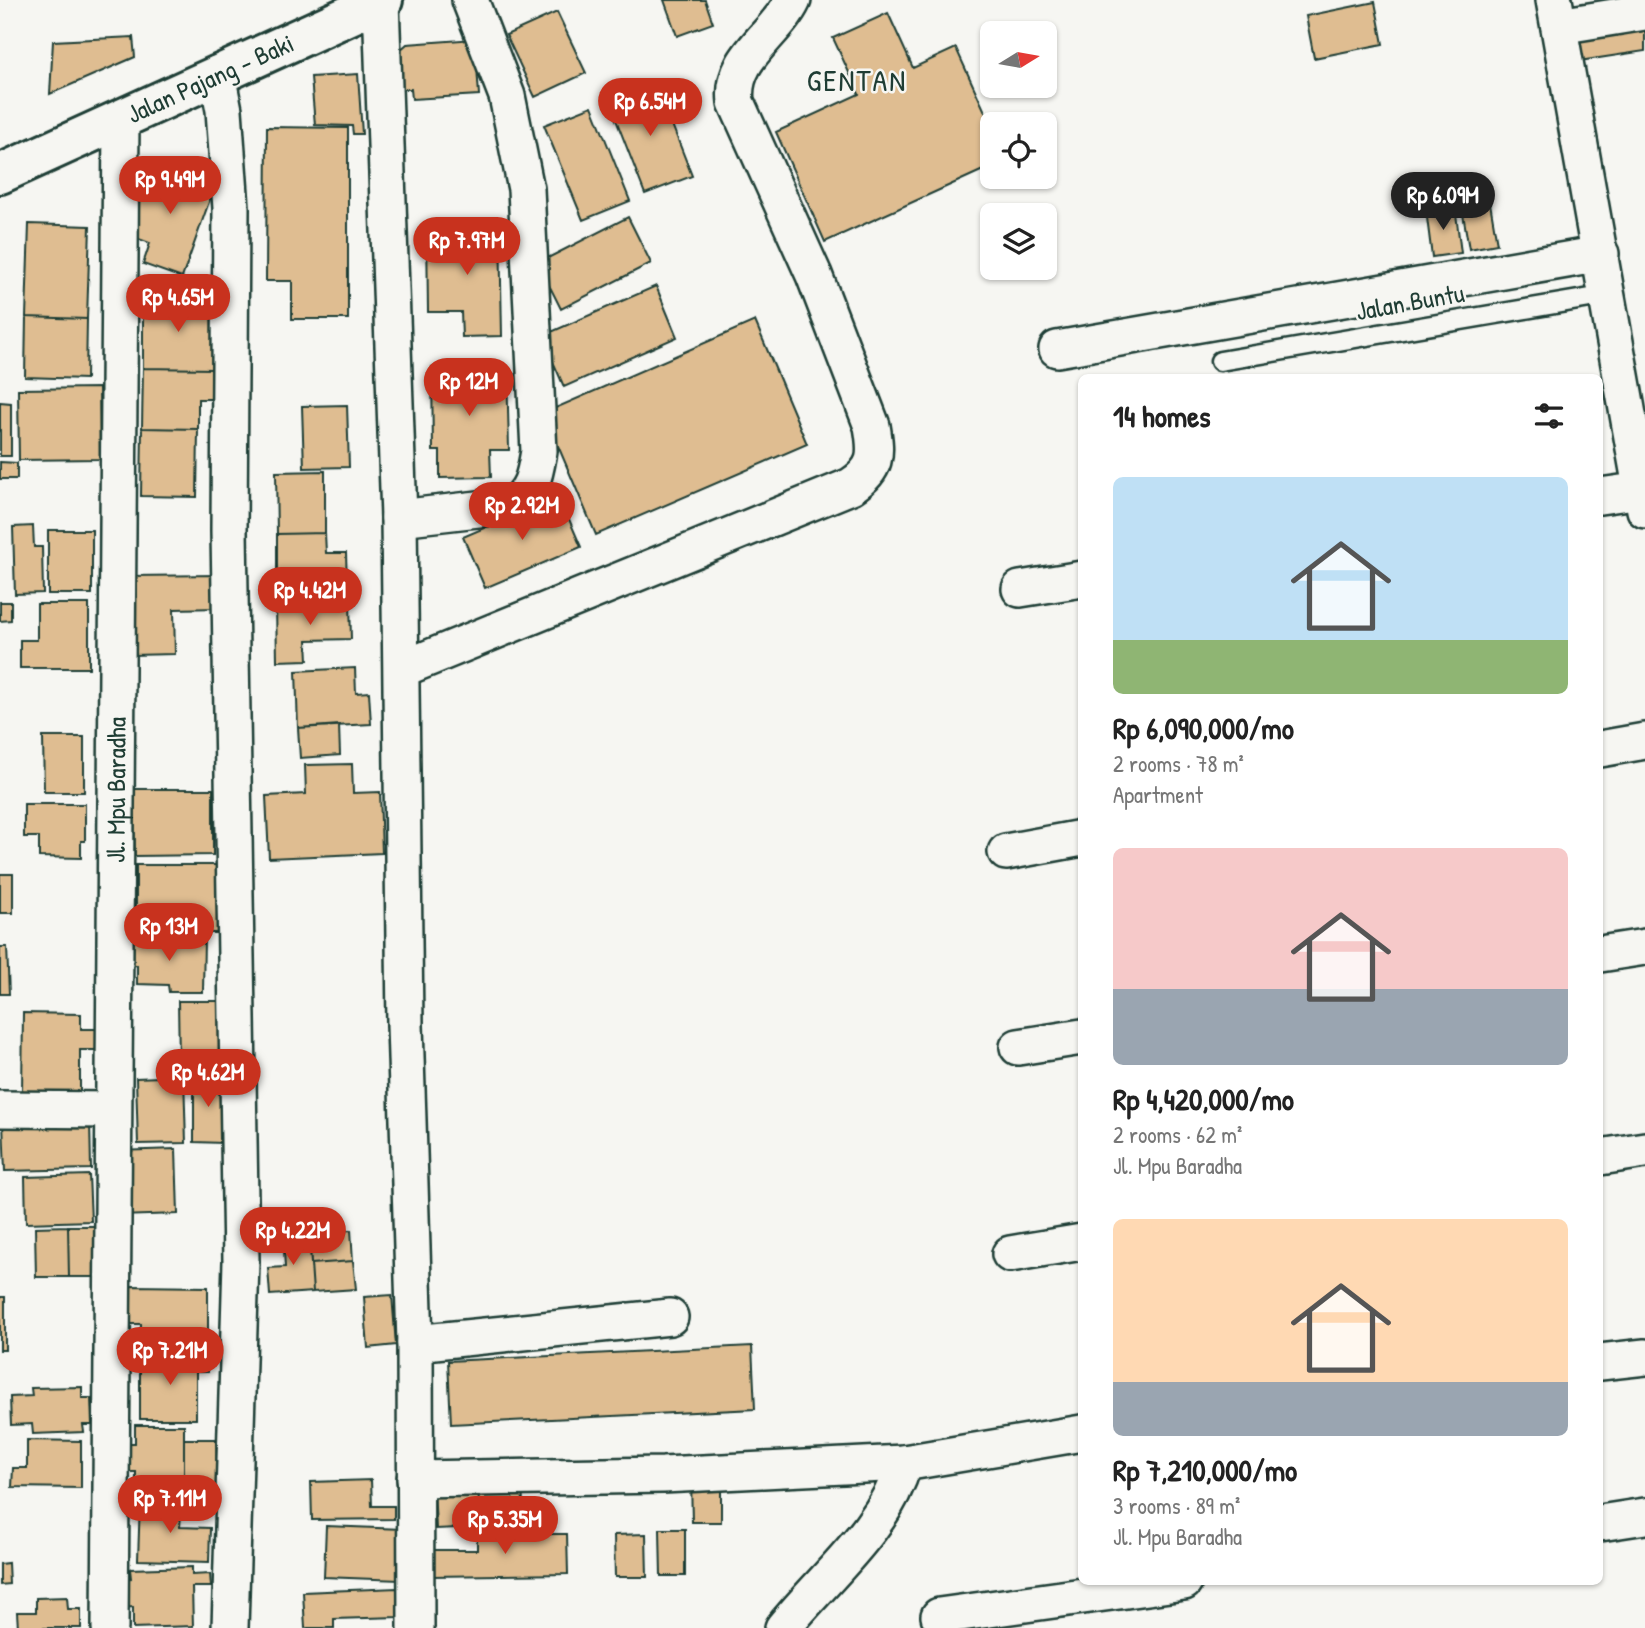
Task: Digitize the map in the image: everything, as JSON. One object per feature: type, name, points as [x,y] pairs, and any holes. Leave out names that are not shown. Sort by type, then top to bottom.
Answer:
[{"type":"main road","name":"Jalan Pajang - Baki","points":[[0,174],[382,0]]},
{"type":"street","points":[[382,0],[399,518],[405,1025],[415,1343],[416,1628]]},
{"type":"street","points":[[399,518],[513,505],[527,495],[535,476],[539,451],[526,189],[507,96],[470,0]]},
{"type":"street","points":[[402,669],[851,486],[872,470],[877,452],[872,426],[814,275],[736,102],[737,79],[744,62],[793,0]]},
{"type":"street","points":[[1603,496],[1644,500],[1556,13],[1645,12]]},
{"type":"street","points":[[225,71],[231,208],[229,544],[241,1261],[230,1628]]},
{"type":"street","name":"Jl. Mpu Baradha","points":[[110,1628],[111,1110],[121,118]]},
{"type":"street","points":[[1056,349],[1601,254]]},
{"type":"street","points":[[1020,589],[1078,580]]},
{"type":"street","points":[[1603,748],[1645,741]]},
{"type":"street","points":[[1006,852],[1078,839]]},
{"type":"street","points":[[1603,954],[1645,947]]},
{"type":"street","points":[[1018,1047],[1078,1038]]},
{"type":"street","points":[[0,1109],[111,1110]]},
{"type":"street","points":[[1603,1157],[1645,1150]]},
{"type":"street","points":[[1010,1254],[1078,1243]]},
{"type":"street","points":[[415,1343],[670,1317]]},
{"type":"street","points":[[1603,1362],[1645,1357]]},
{"type":"street","points":[[415,1479],[663,1475],[904,1463],[1078,1434]]},
{"type":"street","points":[[783,1628],[877,1518],[896,1489],[904,1463]]},
{"type":"street","points":[[1603,1523],[1645,1516]]},
{"type":"street","points":[[939,1616],[1162,1585]]},
{"type":"lane","name":"Jalan Buntu","points":[[1220,361],[1608,295]]},
{"type":"building","points":[[664,0],[705,0],[713,23],[677,36]]},
{"type":"building","points":[[1375,2],[1383,44],[1314,58],[1306,16]]},
{"type":"building","points":[[557,12],[586,73],[535,97],[506,35]]},
{"type":"building","points":[[888,13],[913,68],[956,48],[985,112],[980,112],[980,171],[825,242],[776,132],[859,94],[833,38]]},
{"type":"building","points":[[1645,20],[1645,51],[1579,61],[1574,32]]},
{"type":"building","points":[[133,37],[135,57],[50,94],[53,41]]},
{"type":"building","points":[[475,39],[479,95],[412,99],[411,89],[399,89],[399,51],[407,44]]},
{"type":"building","points":[[358,74],[362,134],[353,134],[352,126],[315,125],[311,77]]},
{"type":"building","points":[[655,81],[692,176],[645,194],[608,99]]},
{"type":"building","points":[[592,106],[630,201],[583,220],[544,125]]},
{"type":"building","points":[[267,127],[348,128],[348,319],[292,319],[292,281],[266,281]]},
{"type":"building","points":[[155,160],[216,182],[182,278],[143,264],[150,243],[128,235],[138,206],[134,204],[146,171],[150,173]]},
{"type":"building","points":[[1490,203],[1497,244],[1469,249],[1462,208]]},
{"type":"building","points":[[1455,206],[1461,253],[1432,257],[1426,210]]},
{"type":"building","points":[[628,217],[651,263],[561,309],[538,263]]},
{"type":"building","points":[[29,224],[90,226],[87,319],[26,317]]},
{"type":"building","points":[[500,227],[502,336],[462,337],[461,312],[428,312],[427,228]]},
{"type":"building","points":[[656,286],[677,337],[564,387],[542,336]]},
{"type":"building","points":[[143,300],[213,300],[213,369],[143,368]]},
{"type":"building","points":[[26,317],[87,319],[86,379],[25,377]]},
{"type":"building","points":[[755,321],[807,444],[596,535],[544,413]]},
{"type":"building","points":[[507,366],[509,450],[490,450],[491,477],[440,478],[440,451],[433,451],[432,367]]},
{"type":"building","points":[[143,368],[213,369],[212,399],[198,399],[198,429],[142,428]]},
{"type":"building","points":[[99,388],[100,459],[19,460],[18,389]]},
{"type":"building","points":[[0,402],[11,403],[11,456],[0,456]]},
{"type":"building","points":[[347,405],[349,467],[304,468],[302,406]]},
{"type":"building","points":[[142,428],[198,429],[197,497],[141,496]]},
{"type":"building","points":[[0,462],[17,463],[17,479],[0,479]]},
{"type":"building","points":[[325,471],[325,533],[277,534],[276,472]]},
{"type":"building","points":[[559,496],[581,547],[485,588],[463,537]]},
{"type":"building","points":[[33,526],[34,547],[42,547],[43,593],[15,594],[13,527]]},
{"type":"building","points":[[48,530],[92,530],[92,594],[48,594]]},
{"type":"building","points":[[325,533],[326,553],[346,553],[347,584],[277,585],[277,534]]},
{"type":"building","points":[[219,575],[219,608],[174,609],[175,654],[131,655],[130,576]]},
{"type":"building","points":[[0,602],[11,602],[11,620],[0,621]]},
{"type":"building","points":[[350,602],[351,639],[307,640],[308,660],[277,661],[276,604]]},
{"type":"building","points":[[37,604],[89,604],[89,668],[20,668],[20,640],[37,640]]},
{"type":"building","points":[[355,668],[356,693],[369,692],[371,724],[298,728],[296,671]]},
{"type":"building","points":[[339,725],[340,755],[300,758],[298,728]]},
{"type":"building","points":[[43,737],[84,737],[84,792],[44,792]]},
{"type":"building","points":[[352,764],[353,793],[380,792],[382,853],[269,858],[266,796],[306,794],[305,765]]},
{"type":"building","points":[[134,789],[213,789],[213,855],[135,856]]},
{"type":"building","points":[[24,804],[85,804],[85,841],[81,841],[81,858],[39,857],[39,837],[24,837]]},
{"type":"building","points":[[136,865],[219,865],[218,933],[136,933]]},
{"type":"building","points":[[0,874],[13,874],[13,913],[0,913]]},
{"type":"building","points":[[129,937],[204,939],[203,992],[169,992],[168,985],[137,984],[137,965],[128,966]]},
{"type":"building","points":[[0,947],[7,947],[9,994],[0,994]]},
{"type":"building","points":[[178,1001],[219,1001],[219,1060],[179,1060]]},
{"type":"building","points":[[23,1013],[81,1014],[81,1029],[96,1029],[96,1050],[80,1050],[80,1092],[22,1092]]},
{"type":"building","points":[[194,1074],[222,1075],[223,1143],[194,1142]]},
{"type":"building","points":[[184,1076],[186,1143],[138,1144],[136,1078]]},
{"type":"building","points":[[90,1121],[91,1169],[5,1171],[3,1123]]},
{"type":"building","points":[[176,1149],[178,1214],[119,1216],[117,1151]]},
{"type":"building","points":[[89,1175],[91,1221],[26,1223],[25,1177]]},
{"type":"building","points":[[68,1226],[69,1277],[36,1277],[35,1227]]},
{"type":"building","points":[[68,1226],[96,1226],[97,1277],[69,1277]]},
{"type":"building","points":[[351,1230],[353,1261],[311,1264],[309,1233]]},
{"type":"building","points":[[309,1233],[313,1292],[270,1295],[268,1268],[285,1267],[283,1235]]},
{"type":"building","points":[[353,1261],[356,1289],[313,1292],[311,1264]]},
{"type":"building","points":[[131,1286],[208,1287],[208,1357],[140,1356],[141,1324],[130,1324]]},
{"type":"building","points":[[392,1295],[396,1345],[368,1348],[364,1297]]},
{"type":"building","points":[[0,1297],[5,1297],[5,1350],[0,1350]]},
{"type":"building","points":[[752,1346],[755,1409],[451,1424],[448,1361]]},
{"type":"building","points":[[140,1356],[208,1357],[208,1372],[196,1372],[196,1419],[140,1419]]},
{"type":"building","points":[[82,1387],[82,1398],[91,1398],[92,1425],[83,1425],[84,1432],[33,1434],[32,1424],[11,1425],[10,1397],[32,1396],[31,1388]]},
{"type":"building","points":[[135,1425],[184,1425],[184,1494],[136,1494],[136,1472],[120,1472],[120,1443],[135,1443]]},
{"type":"building","points":[[184,1439],[216,1439],[217,1494],[184,1494]]},
{"type":"building","points":[[27,1440],[81,1441],[81,1488],[12,1487],[13,1468],[27,1468]]},
{"type":"building","points":[[721,1478],[721,1522],[692,1522],[691,1479]]},
{"type":"building","points":[[371,1480],[372,1506],[394,1506],[394,1519],[312,1520],[311,1482]]},
{"type":"building","points":[[522,1482],[524,1526],[480,1527],[478,1484]]},
{"type":"building","points":[[478,1484],[480,1527],[436,1529],[434,1485]]},
{"type":"building","points":[[140,1501],[182,1502],[180,1527],[210,1528],[209,1562],[138,1560]]},
{"type":"building","points":[[326,1526],[402,1529],[400,1580],[324,1577]]},
{"type":"building","points":[[660,1529],[685,1529],[685,1576],[661,1576]]},
{"type":"building","points":[[477,1534],[567,1534],[568,1574],[431,1576],[431,1550],[477,1550]]},
{"type":"building","points":[[646,1534],[647,1577],[615,1577],[614,1535]]},
{"type":"building","points":[[8,1563],[9,1584],[0,1585],[0,1564]]},
{"type":"building","points":[[192,1567],[192,1575],[210,1574],[211,1587],[192,1587],[193,1626],[133,1628],[133,1607],[120,1608],[120,1579],[131,1578],[130,1569]]},
{"type":"building","points":[[397,1588],[398,1617],[334,1619],[334,1628],[305,1628],[303,1592]]},
{"type":"building","points":[[67,1597],[68,1609],[81,1609],[81,1628],[18,1628],[17,1612],[36,1612],[36,1598]]},
{"type":"district","name":"GENTAN","points":[[857,81]]}]
